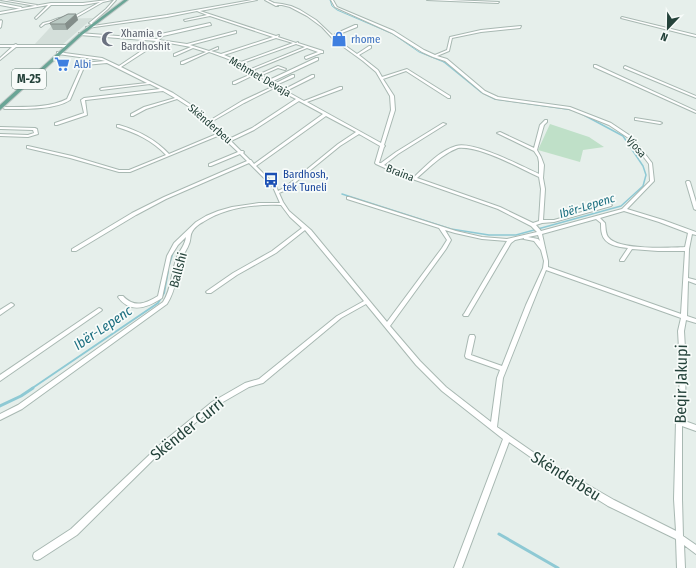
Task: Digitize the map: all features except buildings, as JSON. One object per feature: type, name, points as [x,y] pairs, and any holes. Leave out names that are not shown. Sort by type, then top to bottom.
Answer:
[{"type":"main road","name":"M-25","points":[[0,104],[89,26],[125,0]]},
{"type":"main road","points":[[3,108],[59,53]]},
{"type":"street","points":[[2,0],[41,6]]},
{"type":"street","points":[[0,13],[52,4],[83,4],[111,0]]},
{"type":"street","points":[[89,26],[90,23],[107,10],[115,0]]},
{"type":"street","points":[[89,26],[168,16],[256,0]]},
{"type":"street","points":[[266,0],[280,7]]},
{"type":"street","name":"Vjosa","points":[[332,0],[336,7],[393,32],[423,51],[446,60],[484,92],[497,98],[570,108],[610,124],[631,138],[651,164],[652,181],[624,210],[514,239],[482,238],[441,228],[348,198]]},
{"type":"street","points":[[428,0],[498,2]]},
{"type":"street","points":[[41,26],[44,23],[52,22],[57,18],[76,17],[103,1]]},
{"type":"street","points":[[0,4],[26,9]]},
{"type":"street","points":[[36,18],[52,4]]},
{"type":"street","name":"Braina","points":[[274,4],[292,7],[327,30],[335,39],[377,71],[382,78],[392,96],[393,110],[383,146],[376,161],[381,165],[415,178],[499,208],[533,226],[540,233]]},
{"type":"street","points":[[0,7],[15,11]]},
{"type":"street","points":[[197,10],[278,36],[321,52],[306,58]]},
{"type":"street","points":[[184,20],[210,15]]},
{"type":"street","points":[[622,18],[696,36]]},
{"type":"street","points":[[0,27],[1,21]]},
{"type":"street","points":[[120,67],[154,44],[162,35],[210,24]]},
{"type":"street","points":[[335,39],[336,35],[356,26]]},
{"type":"street","points":[[434,56],[448,50],[451,38],[481,31],[520,27]]},
{"type":"street","points":[[187,46],[235,32]]},
{"type":"street","name":"Mehmet Devaja","points":[[80,34],[157,40],[193,47],[222,55],[241,64],[283,91],[383,146]]},
{"type":"street","points":[[222,55],[278,36]]},
{"type":"street","points":[[241,64],[297,43]]},
{"type":"street","points":[[0,59],[16,45]]},
{"type":"street","points":[[0,46],[67,46]]},
{"type":"street","points":[[175,55],[193,47]]},
{"type":"street","points":[[357,55],[370,47]]},
{"type":"street","points":[[182,62],[217,48]]},
{"type":"street","points":[[250,70],[306,48]]},
{"type":"street","name":"Skënderbeu","points":[[59,53],[92,57],[108,61],[164,90],[192,107],[220,134],[242,152],[275,187],[281,203],[287,213],[307,230],[386,326],[418,363],[444,389],[469,410],[541,461],[611,504],[679,538],[696,550]]},
{"type":"street","points":[[270,82],[317,59]]},
{"type":"street","points":[[3,108],[43,107],[64,103],[68,100],[84,64],[108,61]]},
{"type":"street","points":[[595,66],[696,112]]},
{"type":"street","points":[[260,75],[278,67],[285,69]]},
{"type":"street","points":[[625,67],[696,97]]},
{"type":"street","points":[[382,78],[406,70],[449,96]]},
{"type":"street","points":[[234,83],[255,73]]},
{"type":"street","points":[[209,122],[243,102],[293,76]]},
{"type":"street","points":[[283,91],[313,76]]},
{"type":"street","points":[[102,89],[150,83]]},
{"type":"street","points":[[305,102],[341,88]]},
{"type":"street","points":[[56,124],[86,114],[84,99],[164,90]]},
{"type":"street","points":[[680,95],[687,93]]},
{"type":"street","points":[[132,115],[145,108],[177,98]]},
{"type":"street","points":[[229,141],[253,129],[300,99]]},
{"type":"street","points":[[254,165],[326,114]]},
{"type":"street","points":[[636,119],[660,123]]},
{"type":"street","points":[[535,150],[542,125],[546,121]]},
{"type":"street","points":[[381,165],[397,153],[444,124]]},
{"type":"street","points":[[118,126],[150,138],[168,155]]},
{"type":"street","points":[[0,135],[28,136],[36,134],[35,129],[1,128]]},
{"type":"street","points":[[277,193],[285,189],[340,145],[359,132]]},
{"type":"street","points":[[499,133],[535,150],[540,157],[543,171],[541,176],[543,190],[540,210],[541,222]]},
{"type":"street","points":[[28,147],[71,157],[119,171],[130,171],[220,134]]},
{"type":"street","points":[[415,178],[442,156],[454,148],[462,146],[475,148],[541,176]]},
{"type":"street","points":[[210,165],[242,152]]},
{"type":"street","points":[[74,250],[164,198],[250,161]]},
{"type":"street","points":[[688,182],[696,209]]},
{"type":"street","name":"Ballshi","points":[[0,417],[20,407],[166,302],[172,292],[178,262],[181,252],[188,241],[189,232],[206,218],[227,210],[281,203]]},
{"type":"street","points":[[533,226],[541,222],[554,221],[610,205]]},
{"type":"street","points":[[624,210],[661,221],[693,233]]},
{"type":"street","points":[[597,218],[603,223],[604,235],[609,242],[631,247],[686,249]]},
{"type":"street","points":[[386,326],[444,249],[449,240],[441,228]]},
{"type":"street","points":[[209,292],[235,274],[274,252],[307,230]]},
{"type":"street","points":[[122,297],[124,301],[135,306],[141,306],[149,304],[160,297],[169,256],[176,244],[189,232]]},
{"type":"street","points":[[494,427],[500,378],[545,268],[544,250],[540,233]]},
{"type":"street","name":"Beqir Jakupi","points":[[681,568],[679,538],[679,422],[682,402],[684,366],[681,331],[684,317],[686,249],[693,233]]},
{"type":"street","points":[[523,237],[536,240],[544,250]]},
{"type":"street","points":[[466,315],[509,242],[514,239]]},
{"type":"street","points":[[622,260],[631,247]]},
{"type":"street","points":[[545,268],[696,321]]},
{"type":"street","points":[[686,279],[696,282]]},
{"type":"street","name":"Skënder Curri","points":[[36,556],[74,532],[165,444],[214,404],[247,385],[261,381],[339,317],[366,302]]},
{"type":"street","points":[[0,313],[11,306]]},
{"type":"street","points":[[0,378],[99,310]]},
{"type":"street","points":[[472,337],[468,356],[504,369]]},
{"type":"street","points":[[679,422],[696,428]]},
{"type":"street","points":[[458,568],[477,520],[488,484],[507,438]]},
{"type":"shaded area","points":[[93,18],[62,45],[34,45],[58,19]]},
{"type":"green space","points":[[550,124],[589,137],[604,147],[583,150],[580,162],[538,150]]},
{"type":"waterway","name":"Ibër-Lepenc","points":[[330,0],[332,6],[337,10],[393,34],[419,52],[444,62]]},
{"type":"waterway","name":"Ibër-Lepenc","points":[[444,62],[481,92],[495,99],[574,110]]},
{"type":"waterway","name":"Ibër-Lepenc","points":[[342,194],[451,229],[489,235],[516,235],[621,206],[643,186],[646,175],[643,166],[623,136],[580,113]]},
{"type":"waterway","name":"Ibër-Lepenc","points":[[169,265],[173,252]]},
{"type":"waterway","name":"Ibër-Lepenc","points":[[31,389],[158,303],[164,293],[168,271]]},
{"type":"waterway","name":"Ibër-Lepenc","points":[[0,406],[21,396],[33,388]]},
{"type":"waterway","points":[[499,534],[558,568]]},
{"type":"place","name":"Xhamia e Bardhoshit","points":[[109,39]]},
{"type":"place","name":"rhome","points":[[339,39]]},
{"type":"place","name":"Albi","points":[[62,64]]},
{"type":"place","name":"Bardhosh, tek Tuneli","points":[[271,180]]}]
